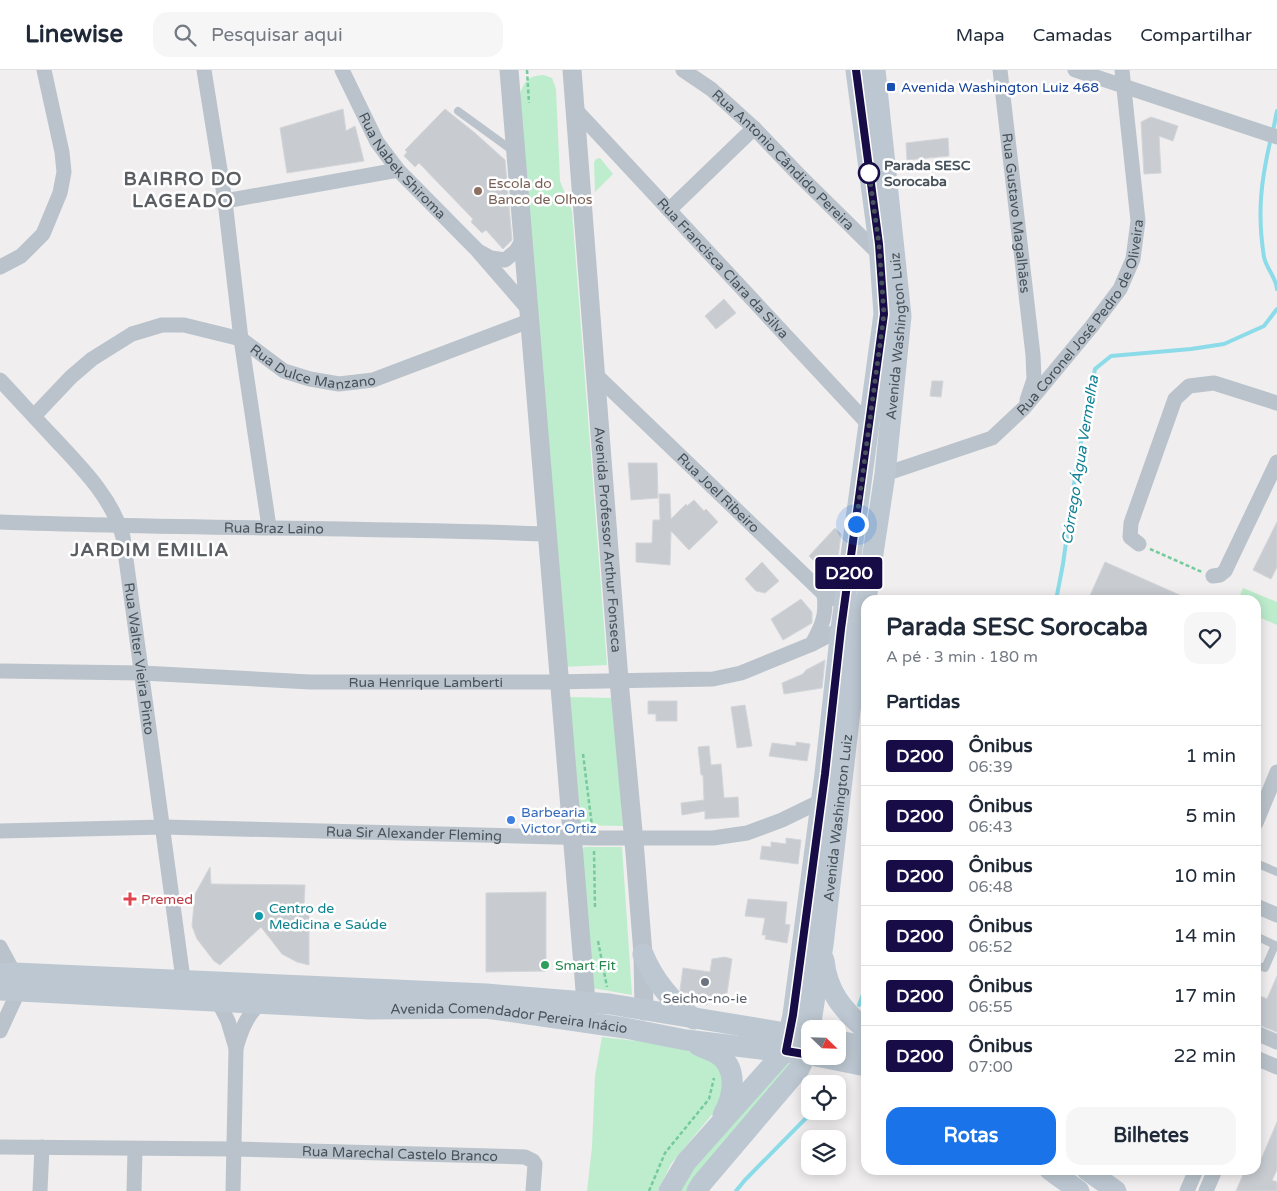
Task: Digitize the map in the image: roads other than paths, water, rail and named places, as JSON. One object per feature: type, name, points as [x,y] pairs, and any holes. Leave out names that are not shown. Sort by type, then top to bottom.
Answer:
[{"type":"main road","name":"Avenida Washington Luiz","points":[[809,1020],[824,945],[850,711],[856,629],[845,603],[884,314],[880,255],[856,70]]},
{"type":"main road","name":"Avenida Washington Luiz","points":[[867,595],[886,474],[901,316],[875,70]]},
{"type":"main road","name":"Avenida Washington Luiz","points":[[806,1020],[821,801],[856,629],[861,614]]},
{"type":"main road","points":[[824,945],[825,971],[833,993],[847,1013],[861,1026]]},
{"type":"main road","points":[[643,954],[651,972],[669,998],[694,1019]]},
{"type":"main road","name":"Avenida Comendador Pereira Inácio","points":[[8,982],[183,979],[486,994],[610,1004],[694,1019],[801,1045]]},
{"type":"main road","name":"Avenida Comendador Pereira Inácio","points":[[8,982],[226,1008],[260,1004],[370,1008],[486,1008],[626,1028],[686,1040],[801,1046]]},
{"type":"main road","points":[[226,1008],[234,995],[254,984]]},
{"type":"main road","points":[[586,1002],[599,1024]]},
{"type":"main road","points":[[626,1028],[638,1019],[644,1011]]},
{"type":"main road","points":[[686,1040],[718,1054],[732,1074],[733,1085],[728,1106],[714,1132]]},
{"type":"main road","points":[[846,1042],[861,1045]]},
{"type":"main road","points":[[669,1191],[686,1162],[714,1132],[801,1049]]},
{"type":"main road","points":[[697,1191],[792,1078],[799,1069],[801,1060]]},
{"type":"main road","name":"Avenida Comendador Pereira Inácio","points":[[846,1060],[861,1064]]},
{"type":"main road","points":[[1057,1175],[1079,1191]]},
{"type":"main road","points":[[1094,1175],[1116,1191]]},
{"type":"street","points":[[0,267],[20,256],[43,234],[60,194],[64,172],[62,152],[44,70]]},
{"type":"street","points":[[204,70],[225,201],[268,527]]},
{"type":"street","name":"Rua Nabek Shiroma","points":[[342,70],[377,142],[398,170],[477,250],[529,315]]},
{"type":"street","points":[[509,70],[586,1002]]},
{"type":"street","points":[[511,100],[526,70]]},
{"type":"street","points":[[561,70],[566,76],[576,110]]},
{"type":"street","name":"Avenida Professor Arthur Fonseca","points":[[572,70],[619,680],[643,954],[644,1011]]},
{"type":"street","name":"Rua Antonio Cândido Pereira","points":[[683,70],[711,89],[754,128],[880,255]]},
{"type":"street","name":"Rua Gustavo Magalhães","points":[[1000,70],[1033,355],[1034,379],[1024,408]]},
{"type":"street","points":[[1075,70],[1277,137]]},
{"type":"street","name":"Rua Coronel José Pedro de Oliveira","points":[[886,474],[992,438],[1024,408],[1120,289],[1133,259],[1138,221],[1122,70]]},
{"type":"street","name":"Rua Francisca Clara da Silva","points":[[576,110],[870,426]]},
{"type":"street","points":[[669,210],[754,128]]},
{"type":"street","points":[[225,201],[398,170]]},
{"type":"street","name":"Rua Nabek Shiroma","points":[[477,250],[491,258],[505,260],[516,252],[524,238]]},
{"type":"street","name":"Rua Dulce Manzano","points":[[34,416],[71,377],[92,359],[132,334],[162,325],[184,325],[242,339],[284,371],[310,379],[339,384],[373,380],[529,315]]},
{"type":"street","points":[[1033,355],[1037,365],[1047,370],[1061,364]]},
{"type":"street","name":"Rua Joel Ribeiro","points":[[596,375],[824,594],[845,603]]},
{"type":"street","name":"Rua Walter Vieira Pinto","points":[[0,380],[89,476],[120,527],[142,673],[183,979]]},
{"type":"street","points":[[1139,544],[1130,537],[1132,522],[1175,399],[1189,386],[1214,383],[1277,403]]},
{"type":"street","points":[[1213,576],[1220,575],[1225,571],[1277,462]]},
{"type":"street","name":"Rua Braz Laino","points":[[0,522],[120,527],[268,527],[546,534]]},
{"type":"street","points":[[812,644],[821,627],[826,608],[824,594]]},
{"type":"street","name":"Rua Henrique Lamberti","points":[[0,671],[142,673],[310,682],[713,679],[741,673],[812,644],[856,629]]},
{"type":"street","points":[[1261,811],[1277,772]]},
{"type":"street","name":"Rua Sir Alexander Fleming","points":[[0,831],[163,828],[594,838],[713,838],[748,833],[782,820],[821,801]]},
{"type":"street","points":[[1261,908],[1277,915]]},
{"type":"street","points":[[0,947],[8,982],[0,1031]]},
{"type":"street","points":[[236,1048],[244,1024],[251,1012],[260,1004]]},
{"type":"street","points":[[226,1008],[236,1048],[233,1191]]},
{"type":"street","points":[[1261,1035],[1277,1042]]},
{"type":"street","points":[[1261,1064],[1277,1067]]},
{"type":"street","points":[[0,1147],[234,1149]]},
{"type":"street","points":[[40,1191],[42,1147]]},
{"type":"street","points":[[134,1191],[135,1149]]},
{"type":"street","name":"Rua Marechal Castelo Branco","points":[[234,1149],[525,1157],[535,1164],[533,1191]]},
{"type":"street","points":[[1187,1191],[1194,1175]]},
{"type":"street","points":[[1206,1191],[1213,1175]]},
{"type":"lane","points":[[458,111],[516,154]]},
{"type":"lane","points":[[1261,865],[1277,872]]},
{"type":"lane","points":[[1261,940],[1275,945],[1265,968],[1261,966]]},
{"type":"waterway","name":"Córrego Água Vermelha","points":[[1273,131],[1277,111]]},
{"type":"waterway","name":"Córrego Água Vermelha","points":[[1271,138],[1261,197],[1261,226],[1264,257],[1275,280],[1277,289]]},
{"type":"waterway","name":"Córrego Água Vermelha","points":[[1057,595],[1077,463],[1095,369],[1111,356],[1224,344],[1264,326],[1277,309]]},
{"type":"waterway","name":"Córrego Água Vermelha","points":[[859,1005],[861,1000]]},
{"type":"waterway","points":[[736,1191],[804,1120]]},
{"type":"place","name":"Avenida Washington Luiz 468","points":[[891,87]]},
{"type":"place","name":"Parada SESC Sorocaba","points":[[869,173]]},
{"type":"place","name":"Escola do Banco de Olhos","points":[[478,191]]},
{"type":"place","name":"Barbearia Victor Ortiz","points":[[511,820]]},
{"type":"place","name":"Premed","points":[[130,899]]},
{"type":"place","name":"Centro de Medicina e Saúde","points":[[259,916]]},
{"type":"place","name":"Smart Fit","points":[[545,965]]},
{"type":"place","name":"Seicho-no-ie","points":[[705,982]]},
{"type":"district","name":"BAIRRO DO LAGEADO","points":[[183,190]]},
{"type":"district","name":"JARDIM EMILIA","points":[[150,550]]}]
